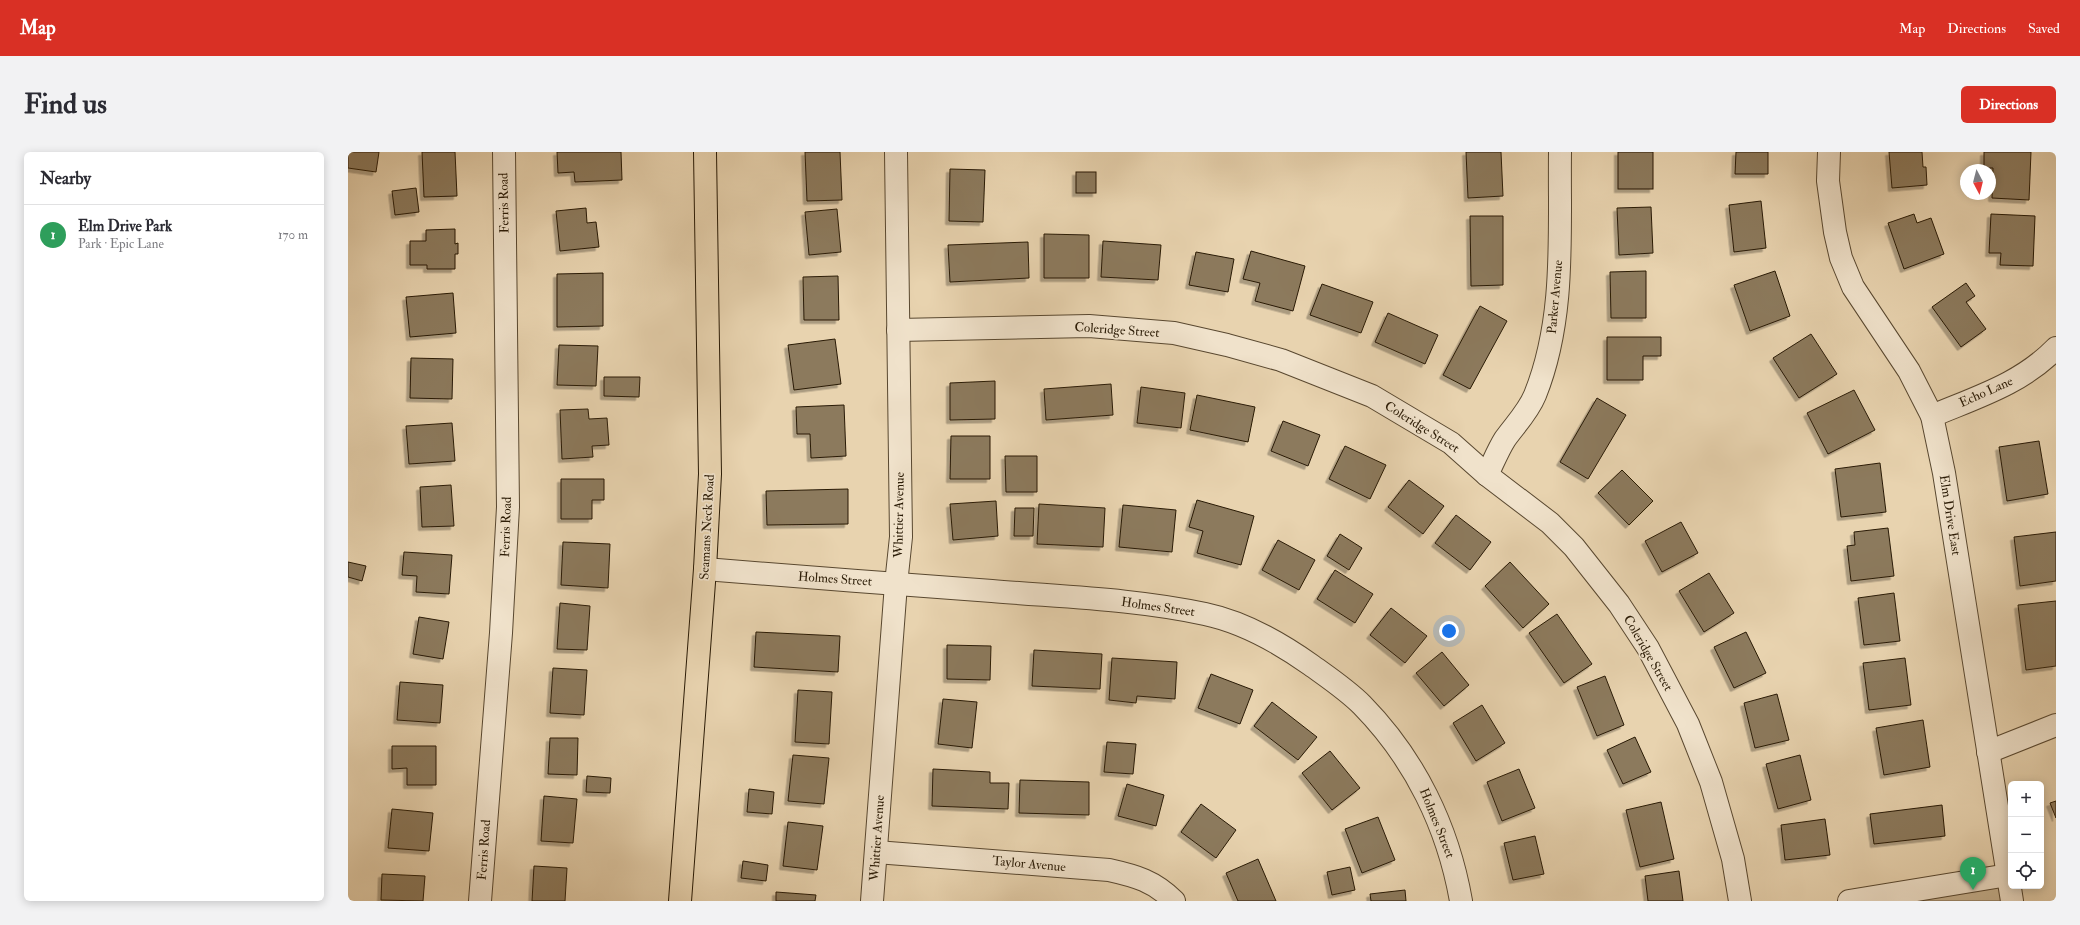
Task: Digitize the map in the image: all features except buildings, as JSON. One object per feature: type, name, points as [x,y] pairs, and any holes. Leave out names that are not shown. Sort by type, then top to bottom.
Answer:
[{"type":"main road","name":"Seamans Neck Road","points":[[680,901],[705,569],[710,474],[705,152]]},
{"type":"street","name":"Ferris Road","points":[[480,901],[501,633],[508,507],[504,152]]},
{"type":"street","name":"Whittier Avenue","points":[[872,901],[901,536],[896,152]]},
{"type":"street","name":"Parker Avenue","points":[[1487,475],[1504,440],[1519,423],[1535,395],[1554,332],[1558,284],[1560,152]]},
{"type":"street","name":"Elm Drive East","points":[[1829,152],[1828,181],[1835,232],[1842,258],[1853,287],[1909,371],[1932,416],[1944,473],[2008,875]]},
{"type":"street","name":"Coleridge Street","points":[[898,330],[1089,326],[1174,333],[1227,345],[1281,360],[1372,396],[1451,443],[1487,475],[1550,523],[1574,547],[1619,604],[1648,648],[1688,724],[1711,782],[1733,859],[1740,901]]},
{"type":"street","name":"Echo Lane","points":[[1932,416],[2010,384],[2046,358],[2056,348]]},
{"type":"street","name":"Holmes Street","points":[[705,569],[1132,602],[1207,614],[1254,631],[1289,649],[1339,686],[1361,705],[1392,740],[1414,771],[1432,806],[1455,868],[1461,901]]},
{"type":"street","points":[[1988,752],[2056,725]]},
{"type":"street","name":"Taylor Avenue","points":[[876,852],[1109,870],[1140,877],[1163,890],[1174,901]]},
{"type":"street","points":[[1849,901],[2008,875]]},
{"type":"street","name":"Elm Drive East","points":[[2010,889],[2012,901]]},
{"type":"shaded area","points":[[2005,879],[2008,901],[1875,901]]},
{"type":"place","name":"Elm Drive Park","points":[[1973,890]]}]
